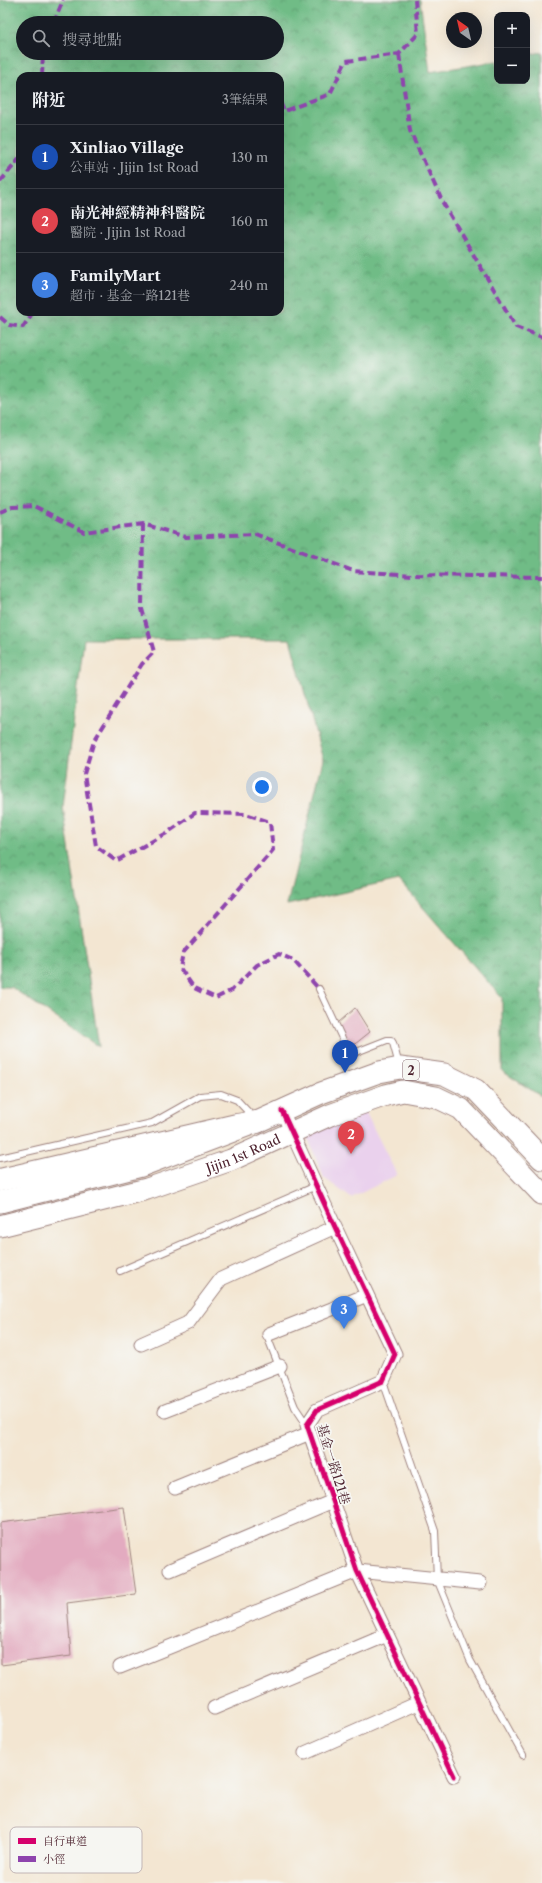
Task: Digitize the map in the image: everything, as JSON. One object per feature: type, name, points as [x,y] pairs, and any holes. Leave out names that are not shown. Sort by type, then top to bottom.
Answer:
[{"type":"highway","points":[[0,1180],[229,1127],[257,1122]]},
{"type":"main road","name":"Jijin 1st Road","points":[[0,1202],[141,1166],[257,1122],[328,1090],[379,1072],[400,1068],[444,1074],[476,1090],[542,1159]]},
{"type":"main road","name":"Jijin 1st Road","points":[[0,1226],[147,1189],[231,1160],[330,1115],[386,1095],[403,1091],[436,1097],[461,1109],[542,1194]]},
{"type":"main road","points":[[257,1122],[267,1144]]},
{"type":"street","points":[[282,1111],[334,1228],[395,1354],[383,1381]]},
{"type":"street","points":[[141,1344],[188,1323],[221,1279],[334,1228]]},
{"type":"street","points":[[269,1334],[367,1295]]},
{"type":"street","points":[[165,1411],[280,1366]]},
{"type":"street","name":"基金一路121巷","points":[[383,1381],[317,1410],[309,1429],[357,1571],[418,1703],[454,1776]]},
{"type":"street","points":[[175,1488],[309,1429]]},
{"type":"street","points":[[170,1570],[333,1501]]},
{"type":"street","points":[[120,1667],[357,1571],[480,1583]]},
{"type":"street","points":[[214,1708],[387,1635]]},
{"type":"street","points":[[305,1753],[418,1703]]},
{"type":"lane","points":[[319,989],[349,1053],[354,1053],[387,1040],[391,1040],[400,1068]]},
{"type":"lane","points":[[0,1158],[152,1123],[200,1096],[221,1094],[237,1100],[257,1122]]},
{"type":"lane","points":[[120,1271],[316,1186]]},
{"type":"lane","points":[[269,1334],[269,1341],[295,1407],[309,1429]]},
{"type":"lane","points":[[383,1381],[435,1531],[437,1579],[470,1660],[523,1755]]},
{"type":"shaded area","points":[[364,1109],[397,1175],[351,1198],[324,1178],[306,1133]]},
{"type":"green space","points":[[0,0],[420,0],[430,72],[494,61],[494,84],[530,84],[530,54],[542,52],[542,1097],[502,1071],[502,998],[399,880],[287,905],[323,760],[290,639],[84,639],[63,807],[99,1047],[11,987],[0,987]]},
{"type":"building","points":[[355,1008],[370,1032],[350,1048],[338,1023]]},
{"type":"building","points":[[124,1507],[136,1594],[67,1603],[71,1656],[1,1665],[0,1523]]},
{"type":"marked path","points":[[57,16],[63,0]]},
{"type":"marked path","points":[[284,111],[330,94],[346,61],[399,54],[418,34],[415,0]]},
{"type":"marked path","points":[[399,54],[410,131],[443,203],[516,327],[542,337]]},
{"type":"marked path","points":[[42,72],[43,60]]},
{"type":"marked path","points":[[0,182],[16,163]]},
{"type":"marked path","points":[[0,317],[9,325],[23,327],[30,316]]},
{"type":"marked path","points":[[0,512],[12,507],[34,506],[84,532],[143,524],[186,537],[255,534],[353,571],[413,575],[542,577]]},
{"type":"marked path","points":[[143,524],[142,609],[154,652],[142,664],[94,741],[84,774],[96,846],[116,861],[167,833],[195,813],[246,814],[270,822],[273,850],[183,953],[180,968],[194,988],[216,998],[232,990],[257,965],[279,954],[293,960],[319,989]]},
{"type":"cycle path","points":[[282,1111],[395,1354],[383,1381],[317,1410],[307,1425],[357,1571],[454,1776]]},
{"type":"place","name":"Xinliao Village","points":[[345,1073]]},
{"type":"place","name":"南光神經精神科醫院","points":[[351,1154]]},
{"type":"place","name":"FamilyMart","points":[[344,1329]]}]
